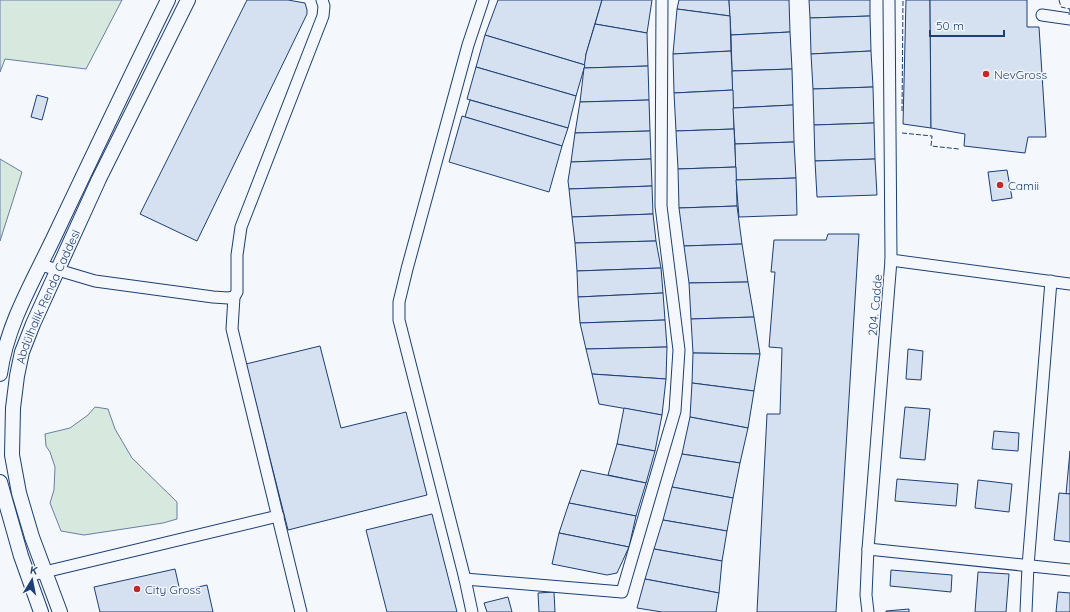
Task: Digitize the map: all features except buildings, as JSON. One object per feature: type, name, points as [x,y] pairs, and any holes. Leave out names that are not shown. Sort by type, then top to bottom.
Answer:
[{"type":"main road","name":"Abdülhalik Renda Caddesi","points":[[0,374],[9,336],[24,299],[119,98],[168,0]]},
{"type":"main road","name":"Abdülhalik Renda Caddesi","points":[[60,612],[32,538],[19,493],[12,455],[13,408],[22,352],[57,270],[99,179],[188,0]]},
{"type":"main road","points":[[0,482],[28,576],[42,612]]},
{"type":"street","points":[[301,612],[232,329],[234,297],[237,292],[237,255],[241,227],[323,16],[324,6],[322,0]]},
{"type":"street","points":[[472,612],[465,579],[399,320],[399,302],[468,45],[483,0]]},
{"type":"street","points":[[465,579],[622,592],[675,411],[679,350],[661,206],[662,0]]},
{"type":"street","name":"204. Cadde","points":[[868,612],[866,594],[868,549],[891,260],[889,0]]},
{"type":"street","points":[[1042,15],[1070,18]]},
{"type":"street","points":[[891,260],[1070,284]]},
{"type":"street","points":[[41,265],[95,281],[213,297],[234,297]]},
{"type":"street","points":[[1026,612],[1028,566],[1051,281]]},
{"type":"street","points":[[28,576],[278,516]]},
{"type":"street","points":[[868,549],[1070,570]]},
{"type":"shaded area","points":[[0,0],[122,0],[86,69],[5,59],[0,72]]},
{"type":"shaded area","points":[[0,159],[22,172],[0,241]]},
{"type":"shaded area","points":[[95,407],[108,409],[115,429],[132,458],[177,502],[177,519],[163,523],[84,535],[61,531],[50,503],[54,490],[55,467],[50,452],[46,446],[45,434],[70,428],[88,415]]},
{"type":"fence","points":[[902,111],[903,0]]},
{"type":"fence","points":[[1059,0],[1061,7],[1070,9],[1069,15]]},
{"type":"fence","points":[[902,133],[932,136],[931,146],[959,149]]},
{"type":"place","name":"NevGross","points":[[986,74]]},
{"type":"place","name":"Camii","points":[[1000,185]]},
{"type":"place","name":"City Gross","points":[[137,589]]}]
